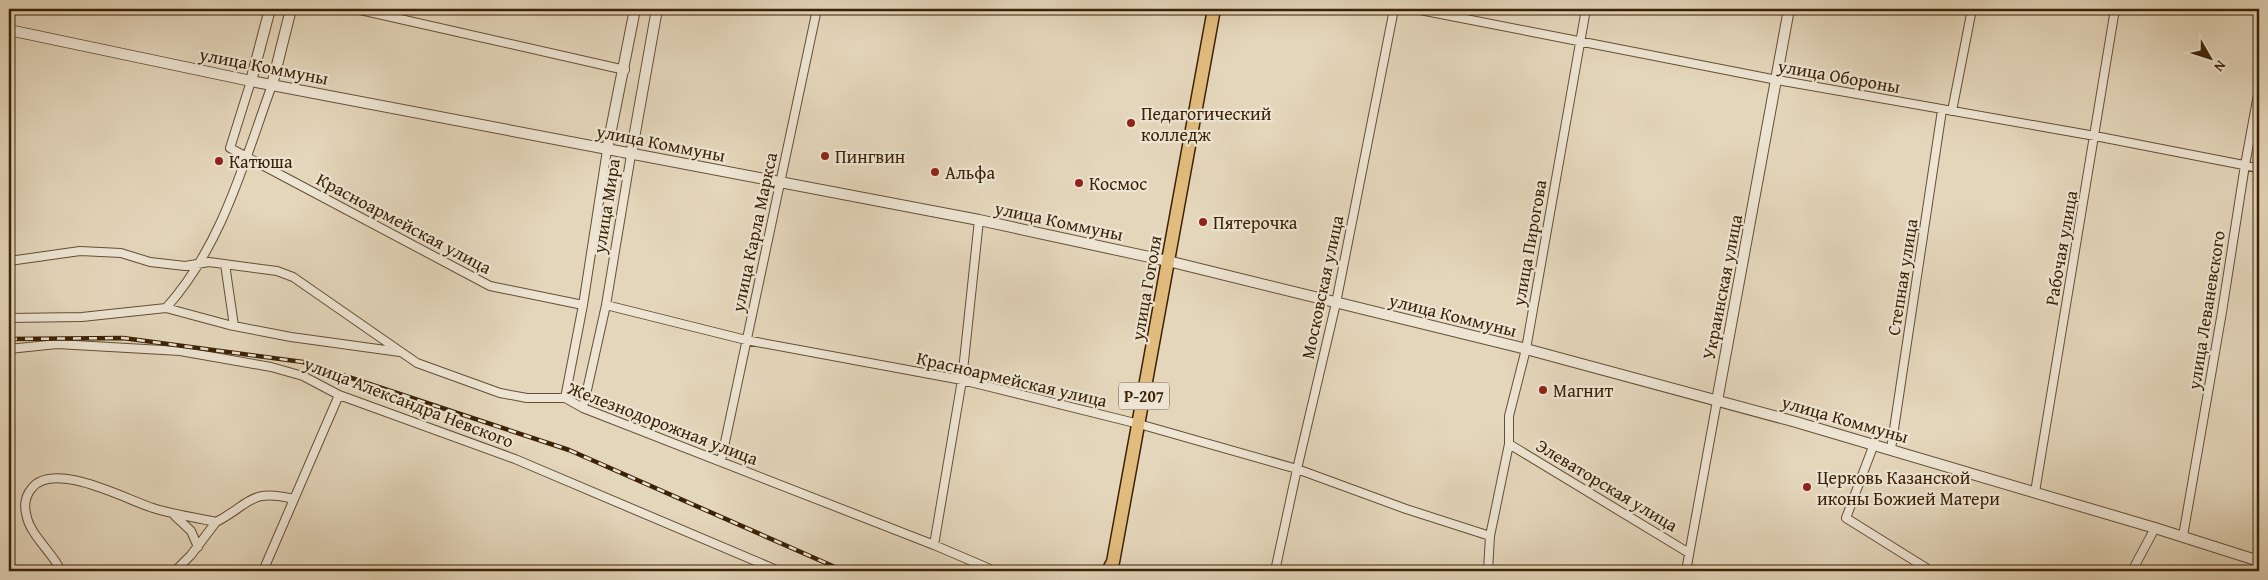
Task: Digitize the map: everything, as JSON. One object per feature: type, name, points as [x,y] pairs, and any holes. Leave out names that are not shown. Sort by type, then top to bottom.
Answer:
[{"type":"main road","name":"улица Гоголя","points":[[1108,571],[1113,562],[1214,9]]},
{"type":"street","points":[[251,81],[270,9]]},
{"type":"street","points":[[166,308],[211,243],[246,157],[272,84],[292,9]]},
{"type":"street","points":[[356,9],[625,70]]},
{"type":"street","name":"улица Мира","points":[[565,398],[583,305],[607,150],[625,70],[636,9]]},
{"type":"street","name":"улица Мира","points":[[583,408],[606,305],[657,9]]},
{"type":"street","name":"улица Карла Маркса","points":[[721,461],[817,9]]},
{"type":"street","name":"Московская улица","points":[[1275,571],[1296,468],[1336,303],[1394,9]]},
{"type":"street","name":"улица Обороны","points":[[1415,9],[1777,80],[2095,136],[2259,168]]},
{"type":"street","name":"улица Пирогова","points":[[1488,571],[1490,536],[1509,444],[1510,416],[1526,350],[1586,9]]},
{"type":"street","name":"Украинская улица","points":[[1686,571],[1789,9]]},
{"type":"street","points":[[1952,111],[1972,9]]},
{"type":"street","name":"Рабочая улица","points":[[2035,492],[2115,9]]},
{"type":"street","name":"улица Коммуны","points":[[9,30],[251,81],[979,220],[1168,261],[1526,350],[1874,444],[2183,536],[2259,561]]},
{"type":"street","name":"Красноармейская улица","points":[[251,81],[230,148],[490,286],[583,305]]},
{"type":"street","name":"улица Леваневского","points":[[2183,536],[2222,312],[2244,165],[2259,89]]},
{"type":"street","name":"Степная улица","points":[[1891,449],[1942,110]]},
{"type":"street","points":[[934,545],[962,380],[979,220]]},
{"type":"street","name":"Железнодорожная улица","points":[[9,261],[80,251],[120,253],[150,262],[185,266],[209,262],[286,273],[417,363],[500,394],[527,398],[565,398],[583,408],[934,545],[995,571]]},
{"type":"street","points":[[225,264],[234,326]]},
{"type":"street","name":"Красноармейская улица","points":[[606,305],[746,340],[962,380],[1139,424],[1296,468],[1406,509],[1490,536]]},
{"type":"street","points":[[9,318],[82,317],[166,308],[234,326],[291,337],[402,353]]},
{"type":"street","name":"улица Александра Невского","points":[[9,349],[57,344],[180,351],[271,367],[303,376],[339,395],[515,459],[779,571]]},
{"type":"street","points":[[263,571],[339,395]]},
{"type":"street","name":"Элеваторская улица","points":[[1509,444],[1689,553]]},
{"type":"street","points":[[1874,444],[1846,518],[1932,571]]},
{"type":"street","points":[[61,571],[27,518],[26,498],[34,485],[42,480],[69,480],[92,484],[173,514],[216,522]]},
{"type":"street","points":[[175,571],[198,547],[216,522],[250,498],[275,494],[294,499]]},
{"type":"street","points":[[173,514],[191,531],[198,547]]},
{"type":"street","points":[[2132,571],[2155,528]]},
{"type":"railway","points":[[9,339],[123,338],[303,362],[569,450],[844,571]]},
{"type":"place","name":"Педагогический колледж","points":[[1131,123]]},
{"type":"place","name":"Пингвин","points":[[825,156]]},
{"type":"place","name":"Катюша","points":[[219,161]]},
{"type":"place","name":"Альфа","points":[[935,172]]},
{"type":"place","name":"Космос","points":[[1079,183]]},
{"type":"place","name":"Пятерочка","points":[[1203,222]]},
{"type":"place","name":"Магнит","points":[[1543,390]]},
{"type":"place","name":"Церковь Казанской иконы Божией Матери","points":[[1807,487]]}]
